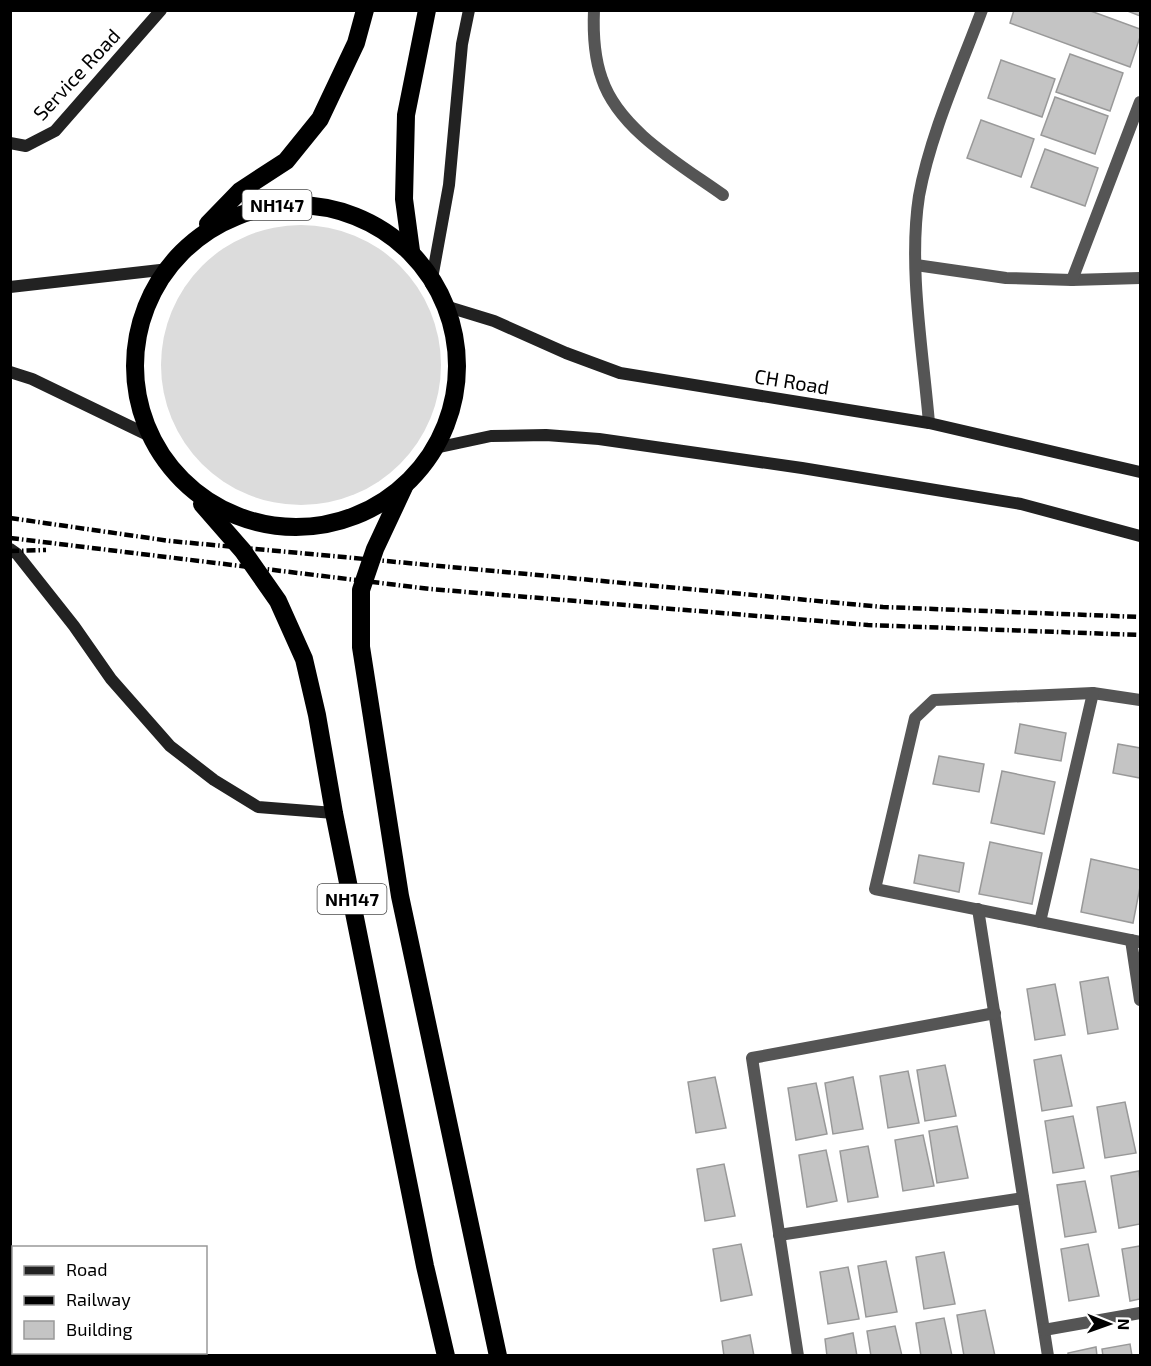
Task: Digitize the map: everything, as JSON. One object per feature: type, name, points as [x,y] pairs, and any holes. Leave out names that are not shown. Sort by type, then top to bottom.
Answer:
[{"type":"highway","name":"NH147","points":[[365,10],[356,43],[320,119],[286,160],[240,191],[184,249],[153,289],[137,337],[136,388],[150,436],[179,478],[243,550],[282,611],[304,659],[317,715],[334,813],[425,1266],[446,1356]]},
{"type":"highway","name":"NH147","points":[[411,251],[404,199],[406,115],[427,10]]},
{"type":"highway","name":"NH147","points":[[184,249],[228,219],[279,205],[333,208],[384,225],[411,251],[446,306],[456,354],[453,402],[435,448],[404,486],[375,549],[361,590],[361,647],[400,896],[498,1356]]},
{"type":"highway","name":"NH147","points":[[179,478],[218,509],[265,525],[315,527],[363,513],[404,486]]},
{"type":"street","name":"Service Road","points":[[10,143],[26,146],[55,131],[161,10]]},
{"type":"street","points":[[431,284],[449,185],[462,44],[469,10]]},
{"type":"street","points":[[594,10],[593,39],[602,80],[624,117],[650,142],[723,195]]},
{"type":"street","points":[[929,423],[914,248],[919,196],[932,146],[979,13]]},
{"type":"street","points":[[1072,280],[1140,102]]},
{"type":"street","points":[[916,265],[1006,278],[1072,280],[1140,278]]},
{"type":"street","points":[[10,287],[169,269]]},
{"type":"street","name":"CH Road","points":[[446,306],[494,321],[566,353],[620,373],[929,423],[1140,472]]},
{"type":"street","points":[[10,372],[32,379],[150,436]]},
{"type":"street","points":[[435,448],[491,436],[546,435],[599,439],[802,468],[1021,504],[1140,536]]},
{"type":"street","points":[[10,549],[17,554],[74,626],[111,678],[171,746],[213,780],[258,807],[334,813]]},
{"type":"street","points":[[1140,700],[1093,693],[934,700],[915,718],[875,889],[1136,941],[1140,1000]]},
{"type":"street","points":[[1040,922],[1093,693]]},
{"type":"street","points":[[978,909],[1048,1356]]},
{"type":"street","points":[[798,1356],[752,1058],[995,1013]]},
{"type":"street","points":[[779,1235],[1023,1198]]},
{"type":"street","points":[[1044,1330],[1140,1313]]},
{"type":"shaded area","points":[[287,225],[315,225],[355,235],[367,241],[390,257],[409,276],[431,311],[441,351],[441,379],[431,419],[418,443],[400,464],[379,482],[355,495],[315,505],[287,505],[247,495],[223,482],[202,464],[184,443],[167,406],[161,379],[161,351],[171,311],[184,287],[202,266],[223,248],[260,231]]},
{"type":"building","points":[[1014,10],[1088,10],[1140,29],[1140,37],[1130,67],[1010,23]]},
{"type":"building","points":[[1125,10],[1140,10],[1140,16]]},
{"type":"building","points":[[1070,54],[1123,73],[1110,111],[1056,92]]},
{"type":"building","points":[[1001,60],[1055,79],[1042,117],[988,98]]},
{"type":"building","points":[[1055,97],[1108,116],[1095,154],[1041,135]]},
{"type":"building","points":[[981,120],[1034,139],[1021,177],[967,158]]},
{"type":"building","points":[[1045,149],[1098,168],[1085,206],[1031,187]]},
{"type":"building","points":[[1020,724],[1066,733],[1061,761],[1015,753]]},
{"type":"building","points":[[1118,744],[1140,748],[1140,778],[1113,773]]},
{"type":"building","points":[[939,756],[984,764],[979,792],[933,784]]},
{"type":"building","points":[[1002,771],[1055,782],[1044,834],[991,823]]},
{"type":"building","points":[[990,842],[1042,853],[1032,904],[979,894]]},
{"type":"building","points":[[919,855],[964,863],[959,892],[914,883]]},
{"type":"building","points":[[1091,859],[1140,870],[1140,887],[1133,923],[1081,912]]},
{"type":"building","points":[[1108,977],[1118,1029],[1088,1034],[1080,982]]},
{"type":"building","points":[[1055,984],[1065,1035],[1035,1040],[1027,989]]},
{"type":"building","points":[[1061,1055],[1072,1106],[1042,1111],[1034,1060]]},
{"type":"building","points":[[945,1065],[956,1116],[925,1121],[917,1070]]},
{"type":"building","points":[[908,1071],[919,1123],[888,1128],[880,1076]]},
{"type":"building","points":[[715,1077],[726,1128],[696,1133],[688,1082]]},
{"type":"building","points":[[853,1077],[863,1129],[833,1134],[825,1083]]},
{"type":"building","points":[[816,1083],[827,1134],[796,1140],[788,1088]]},
{"type":"building","points":[[1125,1102],[1136,1153],[1105,1158],[1097,1107]]},
{"type":"building","points":[[1073,1116],[1084,1168],[1053,1173],[1045,1121]]},
{"type":"building","points":[[957,1126],[968,1178],[937,1183],[929,1131]]},
{"type":"building","points":[[923,1135],[934,1186],[903,1191],[895,1140]]},
{"type":"building","points":[[868,1146],[878,1197],[848,1202],[840,1151]]},
{"type":"building","points":[[826,1150],[837,1201],[807,1207],[799,1155]]},
{"type":"building","points":[[724,1164],[735,1216],[705,1221],[697,1169]]},
{"type":"building","points":[[1139,1171],[1140,1224],[1119,1228],[1111,1176]]},
{"type":"building","points":[[1085,1181],[1096,1232],[1065,1237],[1057,1185]]},
{"type":"building","points":[[741,1244],[752,1295],[721,1301],[713,1249]]},
{"type":"building","points":[[1088,1244],[1099,1296],[1069,1301],[1061,1249]]},
{"type":"building","points":[[1140,1246],[1140,1299],[1130,1301],[1122,1249]]},
{"type":"building","points":[[944,1252],[955,1304],[924,1309],[916,1257]]},
{"type":"building","points":[[886,1261],[897,1312],[866,1317],[858,1266]]},
{"type":"building","points":[[848,1267],[859,1319],[828,1324],[820,1272]]},
{"type":"building","points":[[985,1310],[995,1356],[964,1356],[957,1315]]},
{"type":"building","points":[[944,1318],[952,1356],[921,1356],[916,1323]]},
{"type":"building","points":[[895,1326],[902,1356],[871,1356],[867,1331]]},
{"type":"building","points":[[853,1333],[857,1356],[827,1356],[825,1339]]},
{"type":"building","points":[[750,1335],[754,1356],[724,1356],[722,1341]]},
{"type":"building","points":[[1130,1344],[1132,1356],[1103,1356],[1102,1349]]},
{"type":"building","points":[[1096,1347],[1097,1356],[1068,1356],[1068,1353]]},
{"type":"railway","points":[[10,518],[170,541],[883,607],[1140,617]]},
{"type":"railway","points":[[10,538],[430,589],[868,625],[1140,635]]},
{"type":"railway","points":[[10,551],[46,550]]}]
